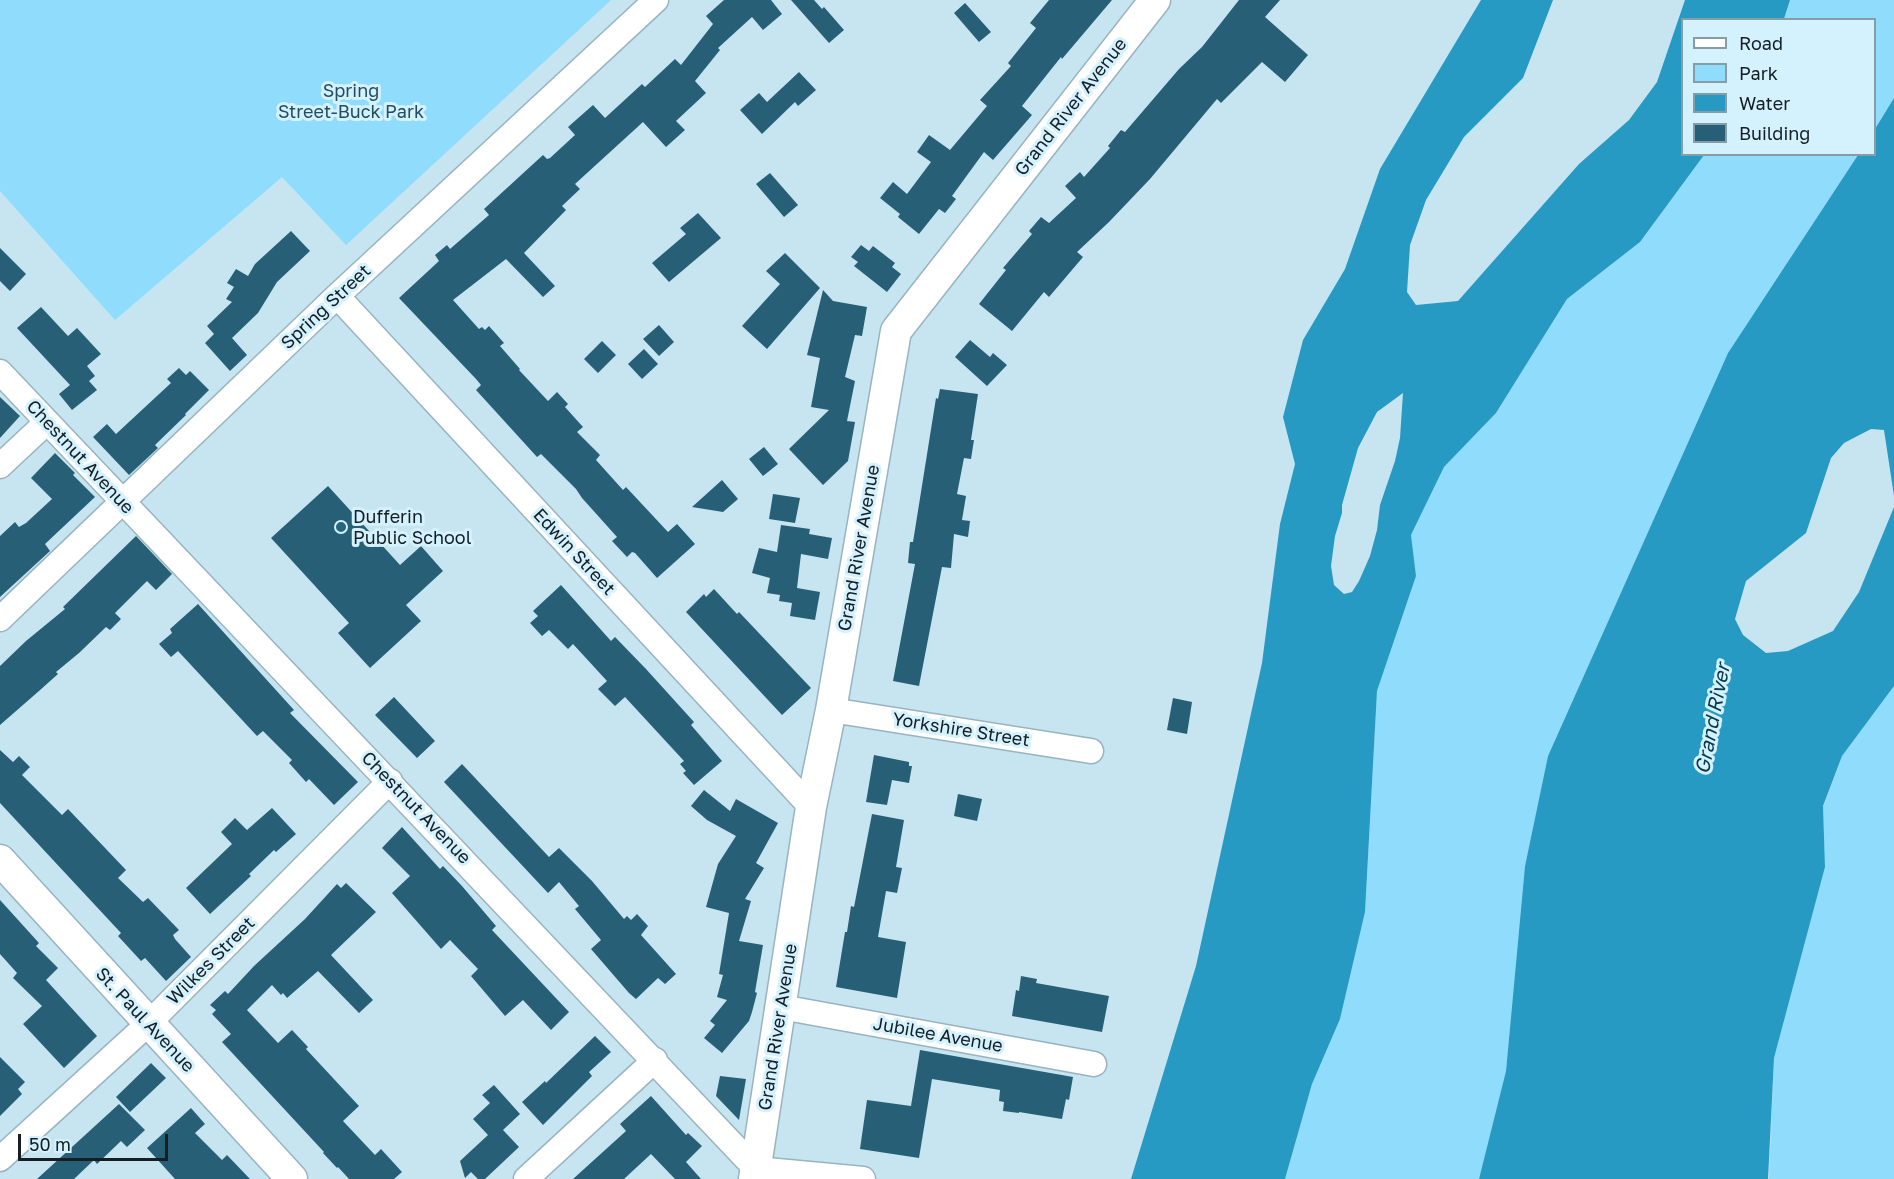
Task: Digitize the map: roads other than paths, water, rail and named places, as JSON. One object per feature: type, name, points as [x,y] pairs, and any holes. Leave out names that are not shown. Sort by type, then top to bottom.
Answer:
[{"type":"street","name":"Spring Street","points":[[0,619],[337,296],[656,0]]},
{"type":"street","name":"Grand River Avenue","points":[[755,1174],[811,807],[831,710],[896,332],[1155,0]]},
{"type":"street","name":"Edwin Street","points":[[337,296],[811,807]]},
{"type":"street","name":"Chestnut Avenue","points":[[0,372],[655,1060],[755,1174]]},
{"type":"street","points":[[0,466],[47,422]]},
{"type":"street","name":"Yorkshire Street","points":[[831,710],[1090,751]]},
{"type":"street","name":"Wilkes Street","points":[[0,1159],[148,1024],[390,782]]},
{"type":"street","name":"St. Paul Avenue","points":[[0,860],[292,1179]]},
{"type":"street","name":"Jubilee Avenue","points":[[781,1007],[1094,1064]]},
{"type":"street","points":[[526,1179],[655,1060]]},
{"type":"street","points":[[755,1174],[863,1179]]},
{"type":"water","points":[[1481,0],[1553,0],[1523,78],[1464,137],[1426,200],[1410,245],[1407,292],[1416,305],[1458,301],[1579,164],[1629,120],[1657,82],[1685,0],[1790,0],[1784,18],[1681,18],[1681,156],[1703,156],[1640,242],[1567,299],[1496,413],[1444,467],[1411,535],[1416,576],[1377,691],[1365,912],[1340,1019],[1312,1084],[1285,1179],[1131,1179],[1196,966],[1262,663],[1280,524],[1295,464],[1283,417],[1303,340],[1345,269],[1380,169]],"holes":[[[1403,393],[1400,438],[1380,505],[1377,530],[1370,556],[1352,592],[1344,594],[1334,585],[1331,566],[1342,505],[1358,448],[1377,412]]]},
{"type":"water","name":"Grand River","points":[[1894,98],[1894,496],[1884,430],[1871,429],[1844,443],[1831,458],[1806,533],[1746,581],[1735,619],[1743,635],[1766,653],[1788,651],[1833,631],[1859,592],[1894,507],[1894,686],[1842,756],[1823,806],[1825,867],[1774,1058],[1768,1179],[1479,1179],[1506,1071],[1525,866],[1548,756],[1728,353],[1857,156],[1876,156],[1876,127]]},
{"type":"place","name":"Dufferin Public School","points":[[341,527]]},
{"type":"park label","name":"Spring Street-Buck Park","points":[[351,101]]}]
